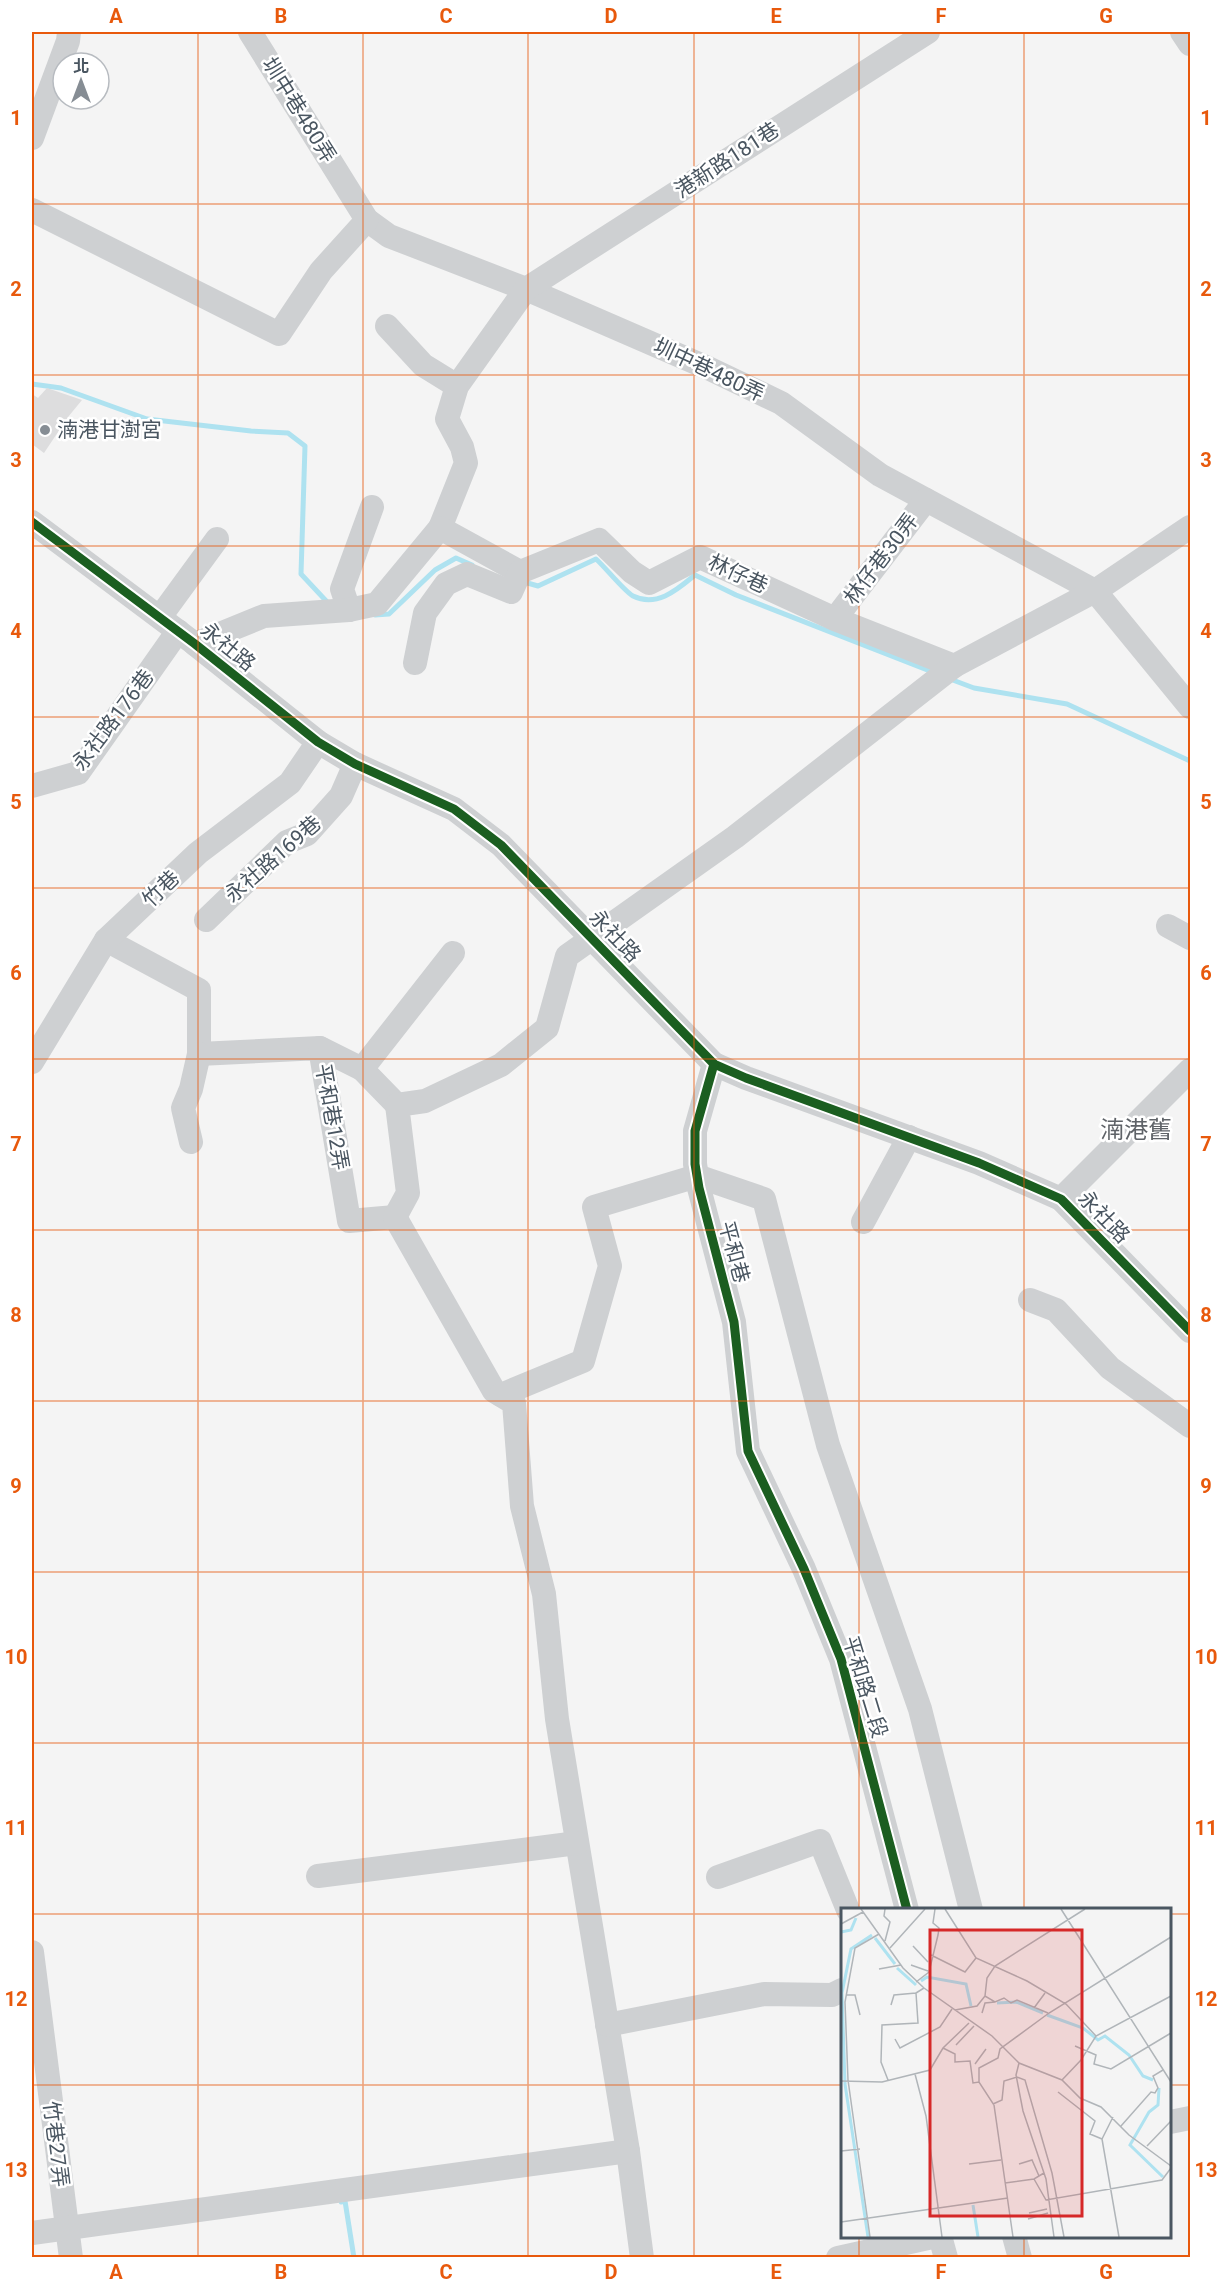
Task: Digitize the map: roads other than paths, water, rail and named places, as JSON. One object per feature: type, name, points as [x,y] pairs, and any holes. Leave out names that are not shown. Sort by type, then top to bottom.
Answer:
[{"type":"street","points":[[32,138],[36,113],[68,41],[69,32]]},
{"type":"street","name":"圳中巷480弄","points":[[250,32],[367,220],[389,236],[526,289],[708,368],[781,403],[880,475],[1095,591],[1191,707]]},
{"type":"street","name":"港新路181巷","points":[[526,289],[928,32]]},
{"type":"street","points":[[1182,32],[1191,44]]},
{"type":"street","points":[[32,210],[279,334],[321,271],[367,220]]},
{"type":"street","points":[[178,631],[264,616],[340,611],[377,604],[440,528],[466,463],[462,447],[447,419],[457,386],[526,289]]},
{"type":"street","points":[[387,326],[423,365],[457,386]]},
{"type":"street","name":"林仔巷30弄","points":[[835,619],[926,500]]},
{"type":"street","points":[[340,611],[342,589],[372,507]]},
{"type":"street","name":"永社路","points":[[32,522],[178,631],[318,742],[355,764],[454,809],[501,845],[714,1064],[746,1078],[979,1163],[1061,1199],[1191,1331]]},
{"type":"street","points":[[397,1105],[425,1101],[501,1065],[547,1028],[567,956],[735,837],[954,666],[1095,591],[1191,527]]},
{"type":"street","points":[[415,663],[424,613],[446,584],[467,574],[511,592],[520,572],[440,528]]},
{"type":"street","name":"永社路176巷","points":[[32,786],[78,773],[178,631],[217,540]]},
{"type":"street","name":"林仔巷","points":[[520,572],[599,540],[632,572],[649,583],[700,557],[835,619],[954,666]]},
{"type":"street","name":"竹巷","points":[[32,1062],[106,940],[198,853],[290,783],[318,742]]},
{"type":"street","name":"永社路169巷","points":[[206,920],[287,842],[307,834],[341,795],[355,764]]},
{"type":"street","points":[[1168,926],[1191,938]]},
{"type":"street","points":[[106,940],[199,990],[199,1054],[183,1108],[190,1142]]},
{"type":"street","points":[[362,1069],[453,953]]},
{"type":"street","points":[[320,1048],[362,1069],[397,1105],[408,1193],[395,1217],[494,1391],[514,1403],[522,1506],[544,1594],[557,1719],[628,2151],[642,2258]]},
{"type":"street","name":"平和巷12弄","points":[[199,1054],[320,1048],[349,1221],[395,1217]]},
{"type":"street","name":"平和巷","points":[[714,1064],[695,1131],[697,1176],[734,1322],[748,1451]]},
{"type":"street","points":[[1061,1199],[1191,1070]]},
{"type":"street","points":[[863,1222],[909,1137]]},
{"type":"street","points":[[501,1395],[583,1361],[610,1266],[594,1207],[697,1176],[764,1199],[828,1445],[920,1709],[970,1908]]},
{"type":"street","points":[[1030,1300],[1056,1310],[1110,1368],[1191,1426]]},
{"type":"street","name":"平和路二段","points":[[748,1451],[804,1569],[841,1659],[906,1908]]},
{"type":"street","points":[[718,1877],[820,1841],[847,1908]]},
{"type":"street","points":[[318,1876],[577,1843]]},
{"type":"street","name":"竹巷27弄","points":[[32,1952],[71,2258]]},
{"type":"street","points":[[607,2025],[764,1994],[839,2000]]},
{"type":"street","points":[[1171,2122],[1191,2118]]},
{"type":"street","points":[[32,2233],[628,2151]]},
{"type":"street","points":[[838,2258],[929,2238]]},
{"type":"street","points":[[939,2238],[946,2258]]},
{"type":"street","points":[[1015,2238],[1020,2258]]},
{"type":"waterway","points":[[32,384],[61,388],[147,419],[288,433],[305,446],[301,574],[329,604]]},
{"type":"waterway","points":[[375,615],[389,614],[435,570],[456,558],[472,565]]},
{"type":"waterway","points":[[524,582],[538,586],[596,559],[629,594],[650,600],[667,595],[695,575],[736,595],[935,673]]},
{"type":"waterway","points":[[950,679],[974,688],[1067,704],[1190,761]]},
{"type":"waterway","points":[[341,2202],[345,2201],[354,2258]]},
{"type":"place","name":"湳港甘澍宮","points":[[45,430]]},
{"type":"district","name":"湳港舊","points":[[1136,1130]]}]
